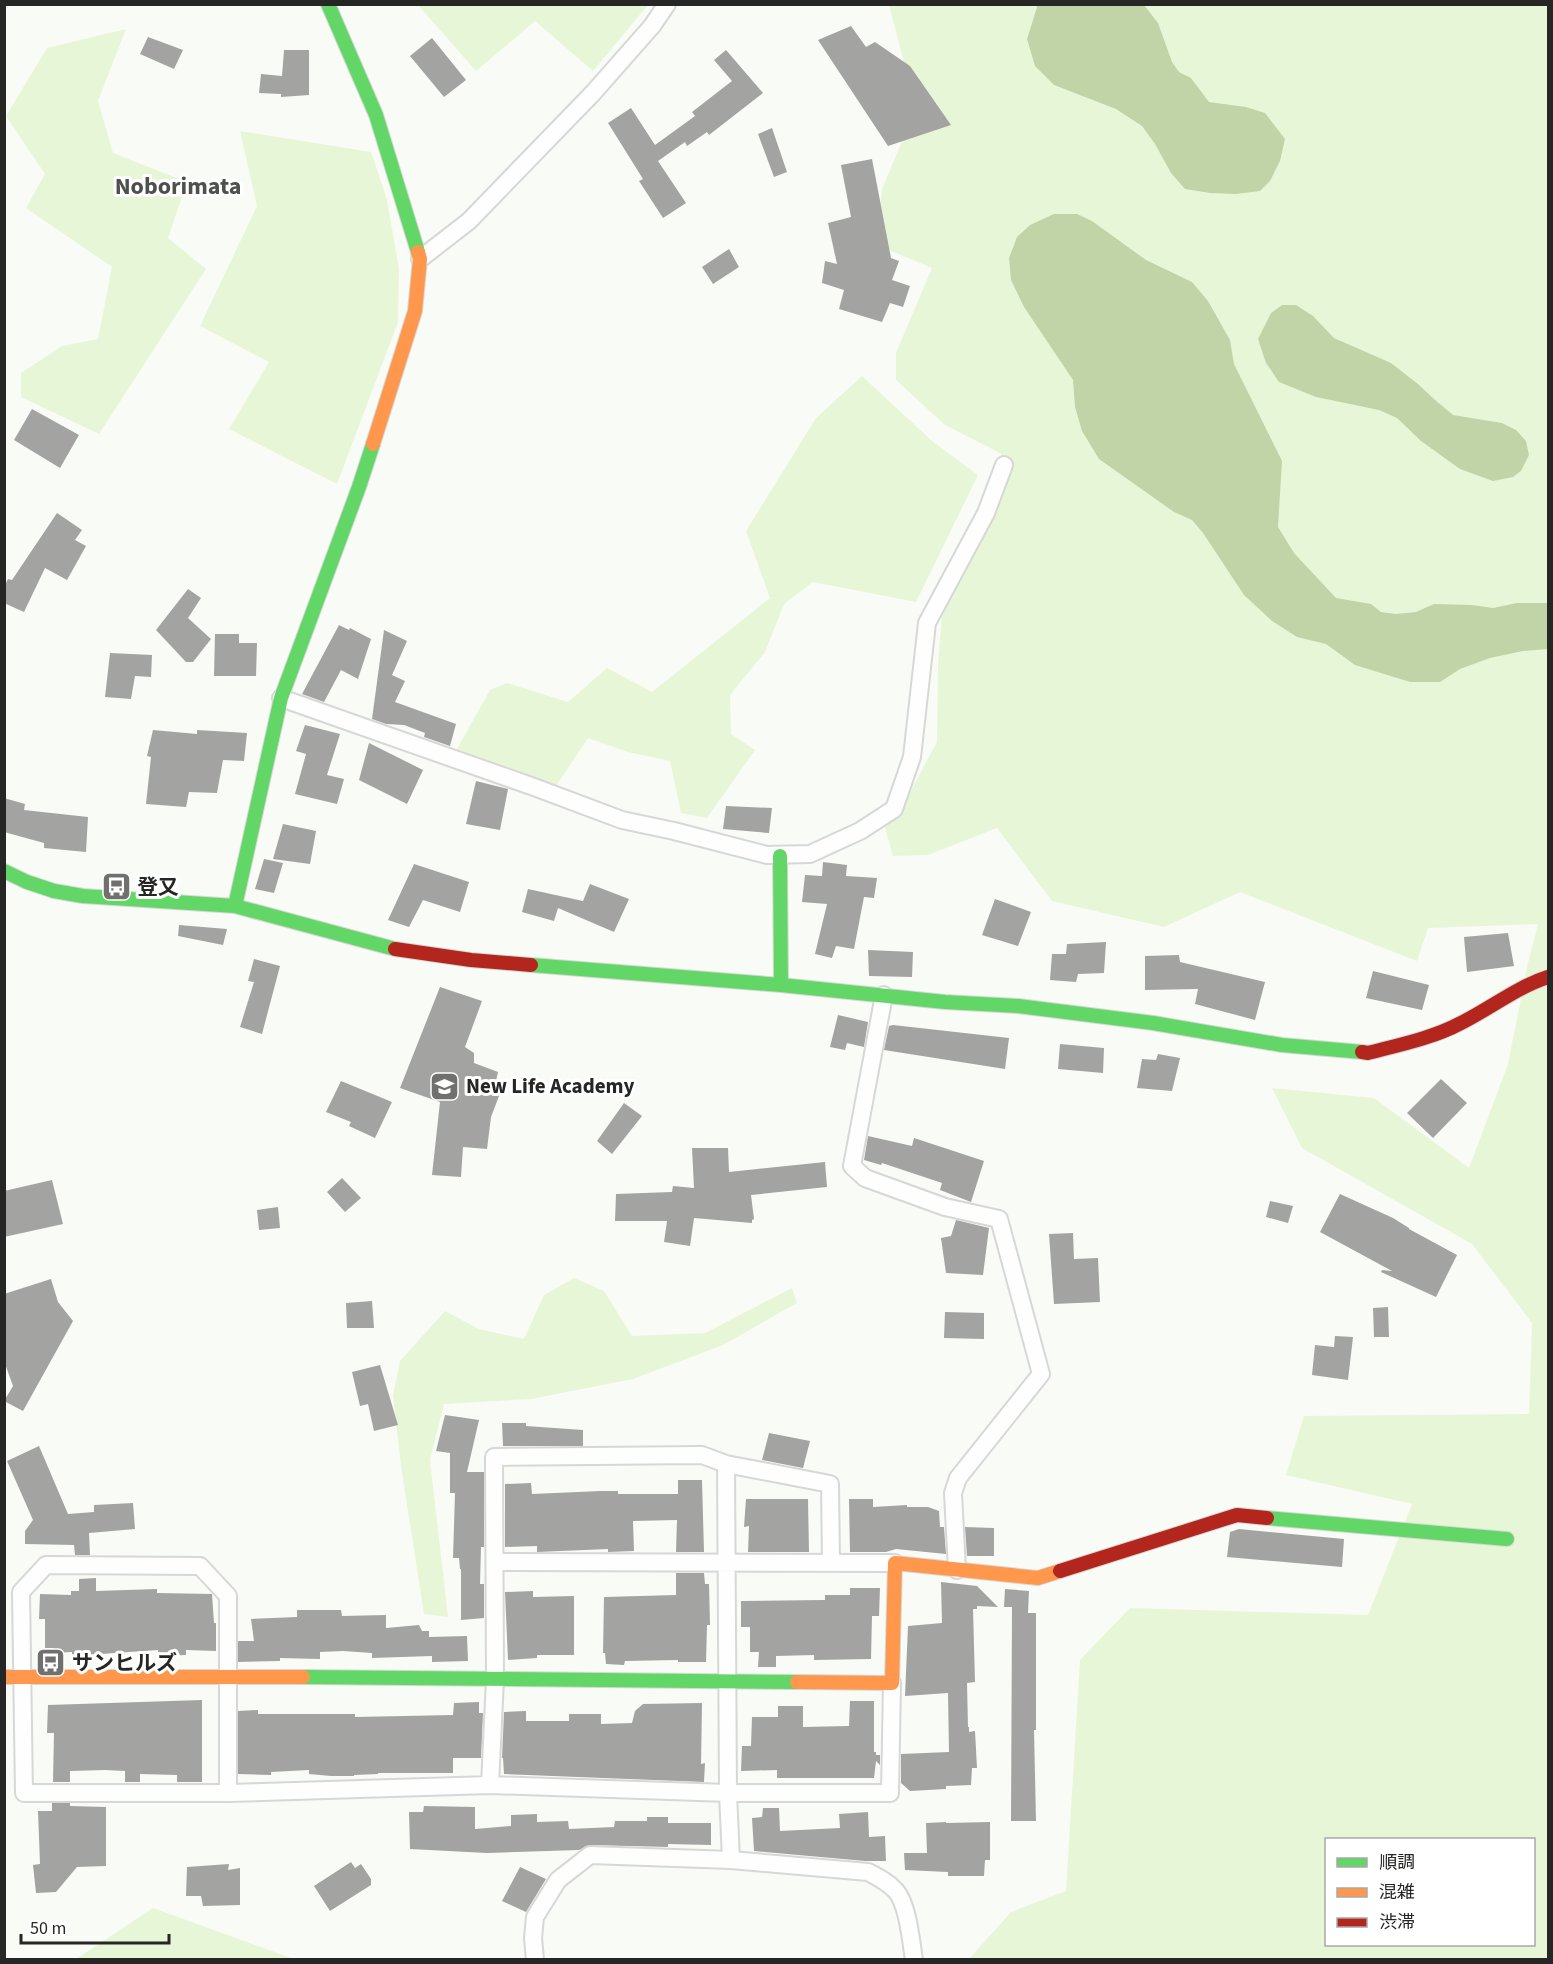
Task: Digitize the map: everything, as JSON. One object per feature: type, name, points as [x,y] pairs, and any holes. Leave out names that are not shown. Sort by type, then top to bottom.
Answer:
[{"type":"street","points":[[235,906],[281,698],[358,487],[415,310],[420,259],[376,115],[328,4]]},
{"type":"street","points":[[420,259],[469,220],[593,93],[652,26],[667,4]]},
{"type":"street","points":[[281,698],[622,820],[767,855],[810,854],[860,831],[894,809],[912,757],[927,623],[986,513],[1004,465]]},
{"type":"street","points":[[780,856],[781,985]]},
{"type":"street","points":[[4,871],[54,891],[82,896],[235,906],[404,951],[471,960],[781,985],[945,1002],[1018,1006],[1153,1023],[1282,1045],[1368,1053],[1420,1039],[1460,1024],[1533,982],[1548,977]]},
{"type":"street","points":[[884,995],[852,1166],[865,1178],[945,1207],[999,1219],[1041,1374],[958,1478],[953,1493],[957,1570]]},
{"type":"street","points":[[490,1785],[495,1679],[494,1457],[702,1455],[726,1464],[830,1484],[831,1562]]},
{"type":"street","points":[[726,1464],[728,1793],[731,1860]]},
{"type":"street","points":[[496,1562],[895,1563],[1038,1578],[1237,1515],[1507,1539]]},
{"type":"street","points":[[228,1793],[228,1596],[200,1566],[46,1565],[21,1592],[24,1793],[228,1793],[490,1785],[728,1793],[890,1793],[895,1563]]},
{"type":"street","points":[[4,1677],[23,1675],[892,1683]]},
{"type":"street","points":[[535,1959],[533,1938],[535,1917],[558,1880],[590,1855],[731,1860],[868,1872],[884,1880],[897,1892],[906,1916],[914,1959]]},
{"type":"shaded area","points":[[1038,4],[1144,5],[1158,23],[1172,62],[1179,72],[1191,78],[1209,102],[1246,107],[1265,113],[1285,139],[1280,161],[1270,181],[1260,191],[1236,194],[1185,189],[1171,173],[1142,126],[1116,109],[1054,85],[1035,66],[1027,39]]},
{"type":"shaded area","points":[[418,5],[648,5],[593,71],[535,21],[476,71]]},
{"type":"shaded area","points":[[889,5],[1548,5],[1548,1959],[969,1959],[1011,1912],[1066,1891],[1080,1660],[1130,1608],[1368,1615],[1412,1504],[1286,1475],[1304,1416],[1529,1414],[1532,1323],[1472,1244],[1302,1148],[1272,1088],[1374,1098],[1469,1168],[1508,1064],[1538,924],[1428,928],[1417,961],[1240,892],[1164,927],[1052,901],[997,828],[928,855],[893,856],[885,828],[902,807],[937,742],[938,664],[944,590],[1002,454],[945,425],[896,380],[896,353],[932,268],[877,245],[882,189],[916,108]]},
{"type":"shaded area","points":[[126,29],[98,101],[113,153],[187,182],[168,238],[206,269],[99,434],[21,397],[21,373],[62,346],[98,339],[112,267],[26,208],[45,174],[6,116],[47,48]]},
{"type":"shaded area","points":[[240,131],[371,152],[387,200],[399,269],[398,322],[337,484],[229,429],[269,362],[200,326],[257,206]]},
{"type":"shaded area","points":[[1054,214],[1077,214],[1092,221],[1146,260],[1192,282],[1208,301],[1230,340],[1234,364],[1282,461],[1278,527],[1294,553],[1336,598],[1371,604],[1381,612],[1396,614],[1416,612],[1434,604],[1493,608],[1517,603],[1548,603],[1548,649],[1523,651],[1490,658],[1460,669],[1440,682],[1410,682],[1355,665],[1326,644],[1297,637],[1272,621],[1244,595],[1192,520],[1174,512],[1099,459],[1082,431],[1075,407],[1073,380],[1024,307],[1011,280],[1009,258],[1017,237],[1030,225]]},
{"type":"shaded area","points":[[1282,305],[1296,305],[1313,316],[1334,338],[1391,363],[1453,415],[1502,423],[1516,430],[1526,441],[1529,455],[1521,471],[1513,477],[1493,481],[1460,469],[1421,441],[1397,418],[1379,410],[1316,397],[1279,382],[1266,363],[1258,339],[1271,313]]},
{"type":"shaded area","points":[[862,376],[932,441],[978,475],[916,602],[813,582],[784,604],[765,652],[730,695],[731,734],[755,750],[707,818],[681,813],[670,761],[628,752],[588,738],[554,789],[457,749],[490,690],[507,683],[568,702],[607,668],[652,692],[770,598],[746,531],[816,418]]},
{"type":"shaded area","points":[[574,1278],[604,1291],[632,1336],[705,1333],[792,1288],[797,1303],[723,1345],[633,1379],[531,1399],[444,1404],[430,1460],[448,1617],[424,1614],[401,1466],[393,1395],[400,1361],[445,1311],[479,1329],[524,1339],[544,1295]]},
{"type":"shaded area","points":[[153,1908],[294,1959],[76,1959]]},
{"type":"building","points":[[851,26],[866,47],[875,42],[910,66],[951,125],[888,146],[818,40]]},
{"type":"building","points":[[148,37],[183,50],[174,69],[140,54]]},
{"type":"building","points":[[432,38],[466,80],[444,97],[410,56]]},
{"type":"building","points":[[284,50],[309,50],[309,95],[281,97],[281,94],[259,93],[261,74],[282,76]]},
{"type":"building","points":[[726,50],[763,93],[709,135],[707,132],[687,146],[685,142],[658,161],[686,203],[663,218],[639,181],[643,179],[608,123],[631,108],[655,145],[695,116],[692,112],[732,81],[714,60]]},
{"type":"building","points":[[772,128],[787,172],[774,177],[758,134]]},
{"type":"building","points":[[872,159],[891,258],[899,261],[892,280],[910,286],[903,307],[890,303],[882,322],[839,309],[844,290],[822,283],[825,261],[837,264],[828,223],[851,217],[841,165]]},
{"type":"building","points":[[729,249],[739,267],[713,284],[702,267]]},
{"type":"building","points":[[32,409],[79,435],[60,468],[14,440]]},
{"type":"building","points":[[57,513],[82,530],[75,540],[86,546],[67,580],[45,568],[24,612],[4,603],[4,587],[8,579],[12,580]]},
{"type":"building","points":[[188,589],[201,598],[188,618],[211,639],[193,662],[186,662],[156,630]]},
{"type":"building","points":[[339,625],[371,639],[358,679],[341,670],[324,702],[302,694]]},
{"type":"building","points":[[384,630],[407,641],[392,675],[405,681],[395,702],[456,724],[450,746],[424,737],[425,733],[404,725],[386,724],[372,719]]},
{"type":"building","points":[[215,634],[239,634],[239,643],[257,643],[256,676],[214,676]]},
{"type":"building","points":[[110,653],[152,655],[151,677],[135,676],[131,699],[105,697]]},
{"type":"building","points":[[305,725],[340,734],[327,775],[344,779],[337,804],[295,794],[306,754],[296,751]]},
{"type":"building","points":[[153,730],[197,734],[197,730],[247,733],[244,761],[223,760],[217,793],[189,792],[186,807],[146,804],[151,757],[147,756]]},
{"type":"building","points":[[369,743],[423,770],[407,804],[359,780]]},
{"type":"building","points":[[476,781],[508,789],[500,830],[466,824]]},
{"type":"building","points":[[4,798],[25,804],[24,810],[88,817],[86,852],[44,848],[44,843],[4,832]]},
{"type":"building","points":[[726,806],[772,808],[769,833],[723,829]]},
{"type":"building","points":[[283,824],[316,831],[310,864],[273,859]]},
{"type":"building","points":[[264,859],[283,863],[274,893],[255,889]]},
{"type":"building","points":[[823,862],[847,865],[846,876],[877,878],[874,898],[864,897],[854,949],[836,946],[832,958],[815,954],[827,904],[802,902],[805,875],[822,876]]},
{"type":"building","points":[[414,864],[469,882],[460,912],[423,900],[409,927],[388,920]]},
{"type":"building","points":[[590,884],[629,899],[614,932],[558,908],[554,921],[522,912],[528,889],[583,901]]},
{"type":"building","points":[[995,899],[1031,912],[1018,946],[982,935]]},
{"type":"building","points":[[179,925],[227,929],[223,945],[178,936]]},
{"type":"building","points":[[1508,933],[1514,966],[1467,972],[1464,937]]},
{"type":"building","points":[[1106,942],[1104,973],[1078,974],[1076,982],[1050,980],[1052,954],[1066,954],[1067,944]]},
{"type":"building","points":[[868,950],[913,952],[912,977],[869,976]]},
{"type":"building","points":[[1179,955],[1180,962],[1265,982],[1255,1020],[1195,1004],[1198,989],[1145,990],[1145,956]]},
{"type":"building","points":[[254,959],[280,966],[262,1034],[240,1027],[254,982],[248,981]]},
{"type":"building","points":[[1373,971],[1429,985],[1422,1010],[1366,998]]},
{"type":"building","points":[[440,987],[482,1001],[465,1047],[474,1053],[474,1063],[498,1072],[496,1081],[504,1083],[491,1117],[487,1149],[463,1147],[461,1177],[432,1175],[440,1102],[400,1088]]},
{"type":"building","points":[[838,1015],[868,1022],[864,1047],[847,1043],[845,1050],[830,1047]]},
{"type":"building","points":[[889,1026],[1009,1038],[1005,1069],[884,1050]]},
{"type":"building","points":[[1060,1044],[1104,1048],[1103,1073],[1058,1069]]},
{"type":"building","points":[[1158,1054],[1180,1058],[1172,1091],[1137,1088],[1142,1059],[1156,1060]]},
{"type":"building","points":[[1441,1079],[1467,1103],[1433,1138],[1407,1113]]},
{"type":"building","points":[[341,1081],[392,1102],[375,1138],[349,1126],[351,1122],[326,1112]]},
{"type":"building","points":[[624,1103],[642,1116],[612,1154],[597,1141]]},
{"type":"building","points":[[868,1136],[912,1146],[914,1138],[984,1161],[971,1202],[940,1190],[942,1183],[882,1163],[881,1165],[864,1160]]},
{"type":"building","points":[[692,1148],[728,1148],[729,1172],[825,1162],[827,1187],[751,1195],[754,1219],[752,1223],[694,1218],[690,1246],[664,1242],[667,1221],[615,1221],[616,1194],[672,1192],[673,1186],[694,1188]]},
{"type":"building","points":[[342,1178],[361,1198],[345,1212],[327,1192]]},
{"type":"building","points":[[52,1180],[63,1224],[4,1237],[4,1191]]},
{"type":"building","points":[[1340,1194],[1393,1218],[1457,1255],[1436,1297],[1381,1272],[1382,1270],[1392,1271],[1320,1232]]},
{"type":"building","points":[[1270,1201],[1293,1206],[1288,1223],[1266,1217]]},
{"type":"building","points":[[278,1207],[280,1228],[259,1230],[257,1210]]},
{"type":"building","points":[[956,1220],[989,1228],[983,1275],[946,1273],[941,1238],[951,1236]]},
{"type":"building","points":[[1073,1233],[1074,1259],[1098,1258],[1100,1302],[1054,1304],[1049,1234]]},
{"type":"building","points":[[51,1279],[58,1302],[73,1321],[23,1411],[4,1401],[13,1386],[4,1361],[4,1294]]},
{"type":"building","points":[[372,1301],[374,1328],[347,1328],[346,1303]]},
{"type":"building","points":[[1388,1307],[1389,1337],[1374,1337],[1373,1308]]},
{"type":"building","points":[[945,1312],[984,1313],[984,1339],[944,1338]]},
{"type":"building","points":[[1335,1336],[1353,1337],[1348,1380],[1312,1375],[1315,1345],[1334,1347]]},
{"type":"building","points":[[380,1365],[398,1425],[374,1431],[368,1404],[360,1406],[352,1372]]},
{"type":"building","points":[[445,1415],[479,1420],[467,1472],[484,1472],[484,1547],[481,1547],[480,1584],[484,1584],[484,1618],[461,1620],[461,1569],[459,1558],[453,1558],[455,1493],[450,1493],[450,1453],[436,1451]]},
{"type":"building","points":[[502,1423],[526,1423],[526,1426],[583,1430],[583,1446],[503,1446]]},
{"type":"building","points":[[769,1433],[810,1441],[803,1468],[762,1460]]},
{"type":"building","points":[[39,1446],[68,1514],[94,1512],[94,1505],[133,1503],[135,1529],[89,1533],[90,1555],[75,1555],[74,1545],[25,1544],[25,1531],[33,1520],[7,1461]]},
{"type":"building","points":[[678,1480],[702,1480],[704,1552],[676,1552],[677,1520],[633,1521],[634,1551],[608,1552],[608,1549],[537,1552],[537,1546],[505,1547],[505,1484],[531,1483],[532,1494],[618,1491],[618,1494],[678,1494]]},
{"type":"building","points":[[746,1499],[808,1499],[809,1552],[748,1552],[749,1526],[744,1527]]},
{"type":"building","points":[[849,1499],[873,1499],[873,1507],[907,1505],[907,1507],[928,1507],[939,1511],[940,1527],[944,1527],[946,1554],[896,1549],[886,1552],[850,1552]]},
{"type":"building","points":[[965,1527],[994,1528],[994,1556],[967,1556]]},
{"type":"building","points":[[1239,1529],[1344,1539],[1342,1567],[1227,1557],[1230,1532]]},
{"type":"building","points":[[676,1573],[704,1573],[705,1584],[709,1584],[710,1625],[707,1625],[706,1662],[625,1661],[624,1665],[606,1664],[605,1653],[603,1653],[604,1597],[676,1595]]},
{"type":"building","points":[[96,1578],[96,1591],[157,1589],[157,1593],[212,1594],[214,1623],[216,1623],[216,1651],[186,1650],[186,1655],[158,1656],[158,1650],[72,1656],[72,1652],[53,1653],[54,1648],[45,1648],[45,1619],[39,1619],[40,1594],[71,1595],[71,1591],[79,1591],[79,1579]]},
{"type":"building","points":[[941,1582],[977,1586],[998,1607],[977,1606],[977,1609],[973,1609],[975,1682],[967,1683],[968,1727],[969,1732],[975,1731],[977,1768],[972,1768],[971,1785],[910,1791],[901,1783],[901,1754],[949,1752],[948,1693],[905,1696],[908,1626],[942,1623]]},
{"type":"building","points":[[850,1588],[880,1588],[879,1616],[872,1616],[871,1659],[814,1660],[814,1655],[776,1656],[776,1667],[758,1667],[759,1652],[750,1652],[750,1627],[741,1627],[741,1601],[825,1600],[825,1595],[850,1595]]},
{"type":"building","points":[[1005,1589],[1029,1591],[1028,1613],[1036,1613],[1036,1730],[1034,1730],[1036,1821],[1011,1821],[1012,1607],[1004,1607]]},
{"type":"building","points":[[533,1591],[533,1597],[574,1596],[574,1655],[537,1655],[537,1658],[508,1660],[505,1592]]},
{"type":"building","points":[[297,1610],[341,1610],[342,1616],[386,1615],[386,1628],[419,1625],[422,1631],[429,1631],[429,1637],[467,1636],[468,1661],[432,1662],[432,1656],[372,1658],[372,1653],[343,1651],[320,1652],[320,1659],[280,1658],[280,1661],[238,1662],[238,1641],[254,1641],[251,1619],[297,1617]]},
{"type":"building","points":[[202,1700],[202,1782],[177,1782],[177,1775],[140,1774],[140,1782],[125,1782],[125,1771],[105,1770],[70,1771],[70,1782],[53,1782],[54,1733],[47,1733],[48,1705]]},
{"type":"building","points":[[850,1701],[874,1701],[874,1752],[880,1755],[880,1765],[876,1761],[874,1778],[777,1778],[777,1770],[741,1771],[742,1746],[751,1746],[752,1717],[778,1717],[778,1706],[803,1706],[803,1727],[849,1726]]},
{"type":"building","points":[[479,1702],[479,1713],[483,1713],[481,1758],[453,1758],[453,1773],[378,1773],[331,1776],[309,1774],[309,1770],[271,1772],[271,1775],[238,1774],[238,1711],[258,1710],[258,1714],[355,1714],[355,1717],[453,1715],[454,1703]]},
{"type":"building","points":[[702,1703],[701,1764],[705,1763],[704,1782],[504,1774],[502,1758],[504,1712],[526,1711],[526,1721],[569,1721],[569,1714],[601,1714],[601,1724],[632,1723],[635,1711],[643,1704]]},
{"type":"building","points":[[52,1803],[106,1807],[106,1866],[77,1867],[56,1892],[36,1893],[33,1865],[40,1864],[38,1811],[52,1811]]},
{"type":"building","points":[[424,1806],[475,1807],[475,1829],[511,1826],[511,1815],[537,1814],[537,1822],[568,1821],[569,1829],[614,1827],[615,1821],[647,1821],[647,1817],[668,1817],[668,1823],[711,1823],[711,1845],[668,1844],[668,1847],[590,1845],[579,1850],[487,1853],[410,1849],[409,1812],[423,1812]]},
{"type":"building","points":[[763,1808],[779,1808],[780,1831],[840,1828],[839,1814],[868,1812],[869,1837],[885,1836],[886,1861],[754,1851],[752,1818],[762,1817]]},
{"type":"building","points":[[990,1822],[990,1860],[985,1860],[984,1876],[948,1876],[948,1872],[905,1870],[904,1853],[927,1853],[926,1823]]},
{"type":"building","points":[[351,1862],[355,1868],[361,1864],[371,1879],[371,1885],[330,1911],[314,1886]]},
{"type":"building","points":[[229,1864],[228,1870],[240,1868],[240,1905],[203,1906],[201,1896],[186,1896],[187,1867]]},
{"type":"building","points":[[520,1867],[546,1879],[526,1912],[502,1901]]},
{"type":"traffic: fast","points":[[328,4],[376,115],[418,252]]},
{"type":"traffic: fast","points":[[235,906],[281,698],[373,444]]},
{"type":"traffic: fast","points":[[780,856],[781,985]]},
{"type":"traffic: fast","points":[[4,871],[54,891],[83,896],[235,906],[395,949]]},
{"type":"traffic: fast","points":[[531,965],[781,985],[945,1002],[1018,1006],[1153,1023],[1282,1045],[1362,1052]]},
{"type":"traffic: fast","points":[[1267,1518],[1507,1539]]},
{"type":"traffic: fast","points":[[303,1677],[797,1682]]},
{"type":"traffic: slow","points":[[373,444],[415,311],[420,259],[418,252]]},
{"type":"traffic: slow","points":[[797,1682],[892,1683],[895,1563],[1038,1578],[1060,1571]]},
{"type":"traffic: slow","points":[[4,1677],[303,1677]]},
{"type":"traffic: jam","points":[[395,949],[471,960],[531,965]]},
{"type":"traffic: jam","points":[[1362,1052],[1368,1053],[1439,1033],[1526,986],[1548,977]]},
{"type":"traffic: jam","points":[[1060,1571],[1237,1515],[1267,1518]]},
{"type":"place","name":"登又","points":[[116,887]]},
{"type":"place","name":"New Life Academy","points":[[445,1086]]},
{"type":"place","name":"サンヒルズ","points":[[51,1663]]},
{"type":"district","name":"Noborimata","points":[[178,186]]}]
